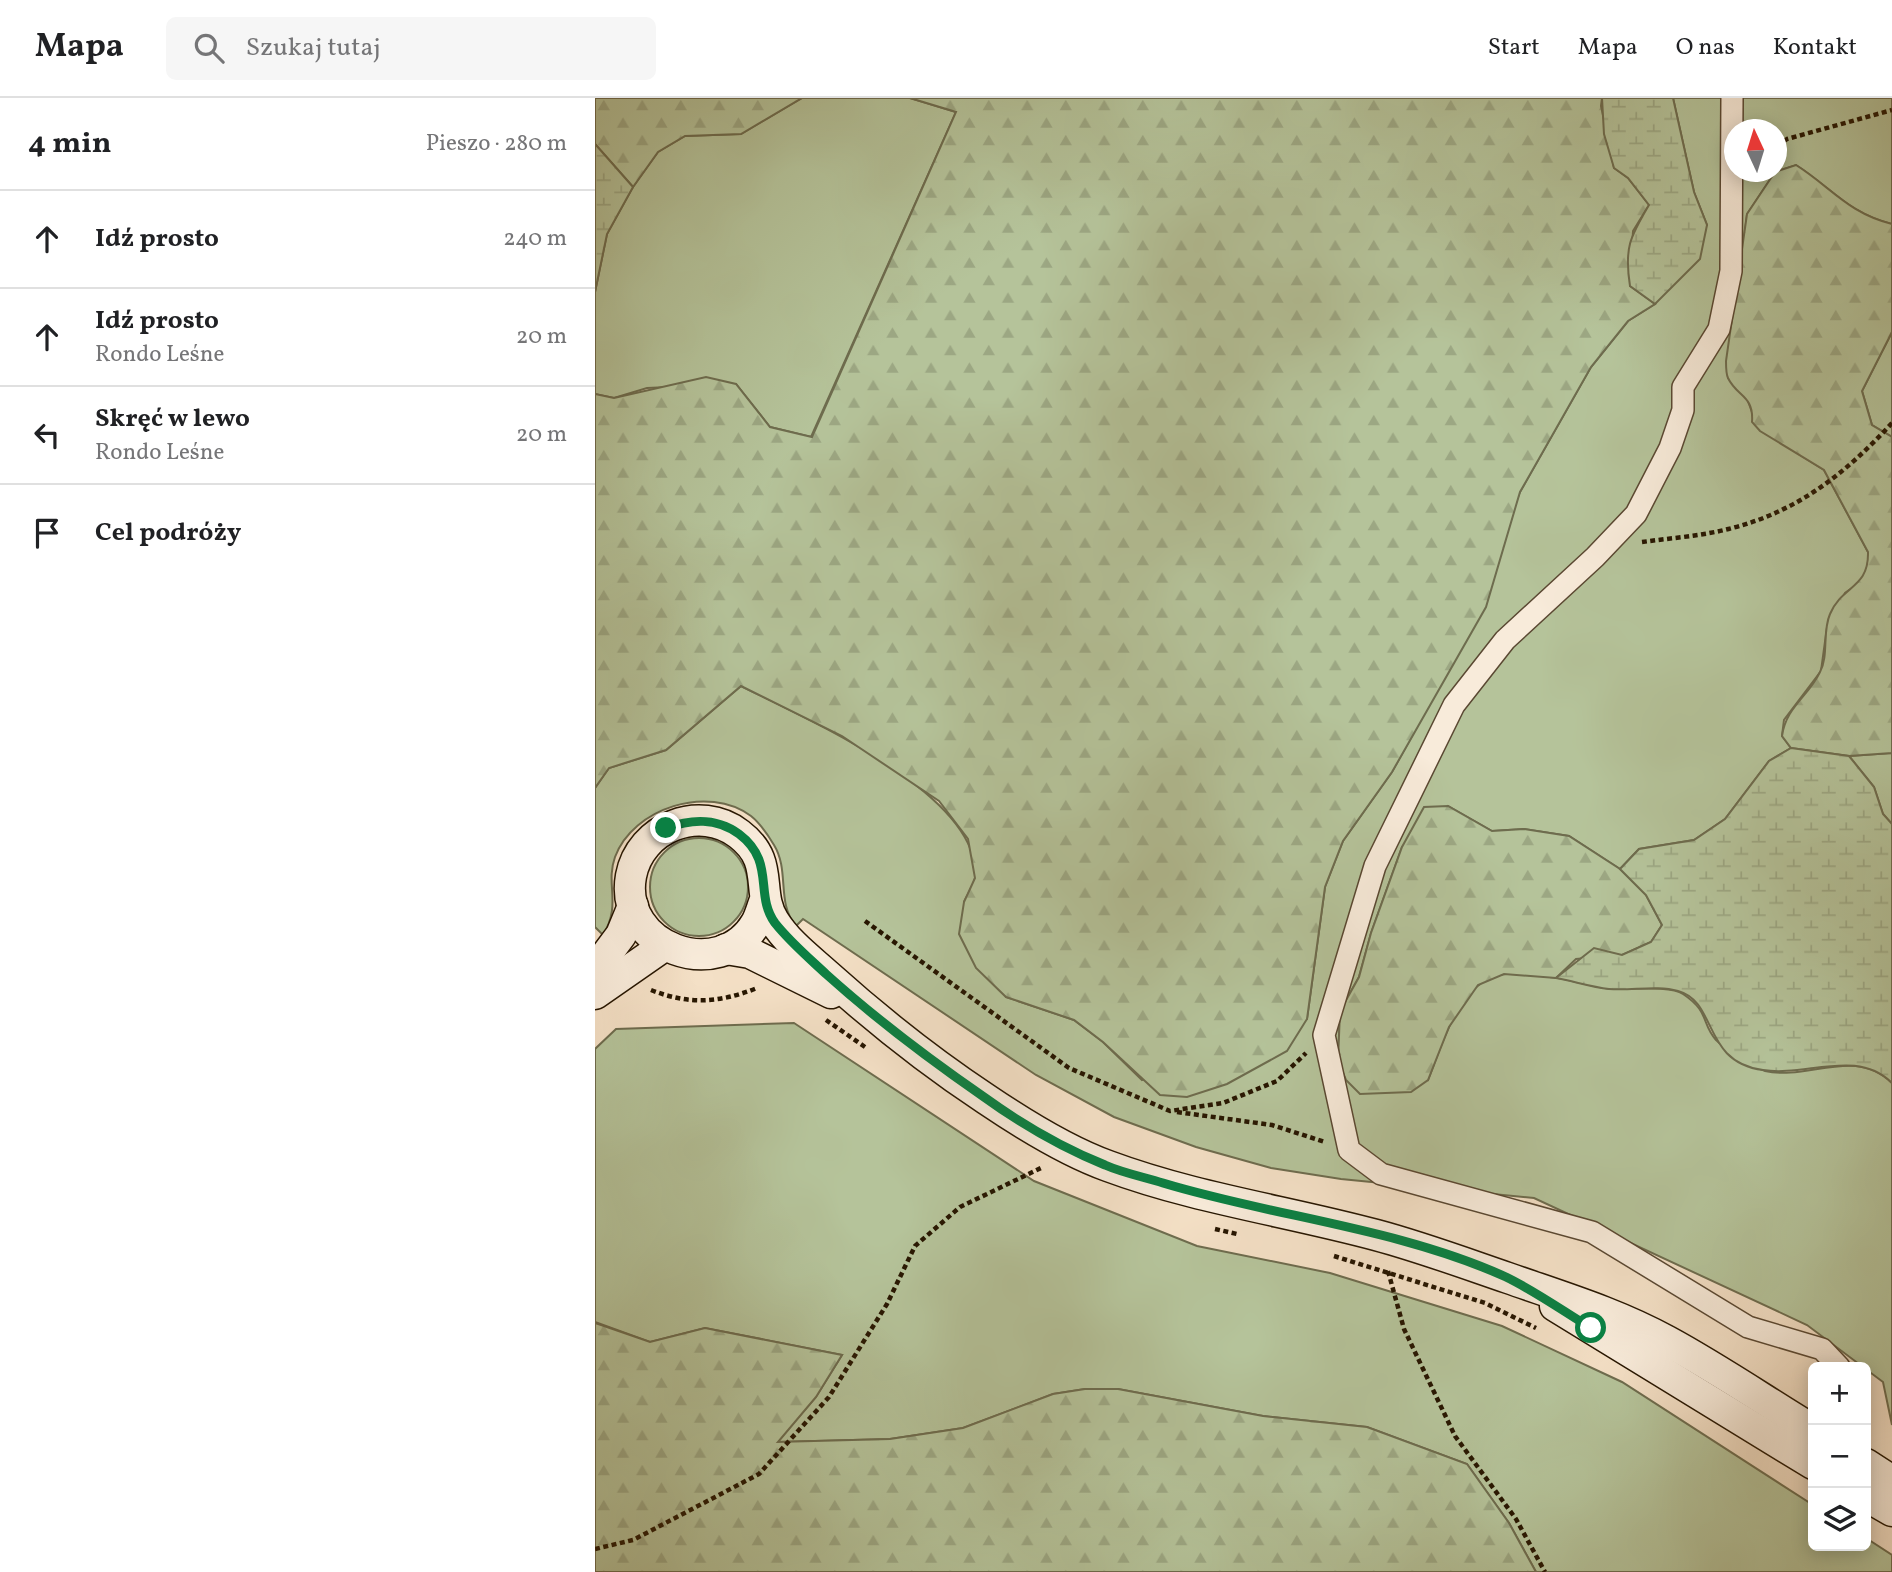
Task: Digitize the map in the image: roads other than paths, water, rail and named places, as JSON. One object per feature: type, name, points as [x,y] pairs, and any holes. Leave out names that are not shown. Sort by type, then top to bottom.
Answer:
[{"type":"main road","points":[[695,821],[725,825],[753,848],[766,882],[765,900],[755,924],[738,943],[714,954],[688,955],[664,946],[648,934],[633,906],[631,876],[638,857],[649,841],[666,828],[695,821]]},
{"type":"main road","points":[[765,900],[774,921],[795,946],[868,1012],[986,1099],[1105,1166],[1191,1192],[1375,1235],[1599,1308],[1667,1341],[1808,1427]]},
{"type":"main road","points":[[595,970],[621,935],[633,906]]},
{"type":"main road","points":[[595,994],[664,946]]},
{"type":"main road","points":[[726,949],[750,953],[868,1012]]},
{"type":"main road","points":[[1506,1277],[1808,1454]]},
{"type":"main road","points":[[1871,1467],[1892,1481]]},
{"type":"main road","points":[[1871,1499],[1892,1511]]},
{"type":"street","points":[[1732,98],[1731,271],[1719,328],[1683,387],[1683,410],[1670,448],[1636,514],[1595,557],[1505,639],[1454,705],[1375,866],[1324,1035],[1349,1150],[1381,1174],[1592,1233],[1748,1327],[1822,1349],[1834,1362]]}]
